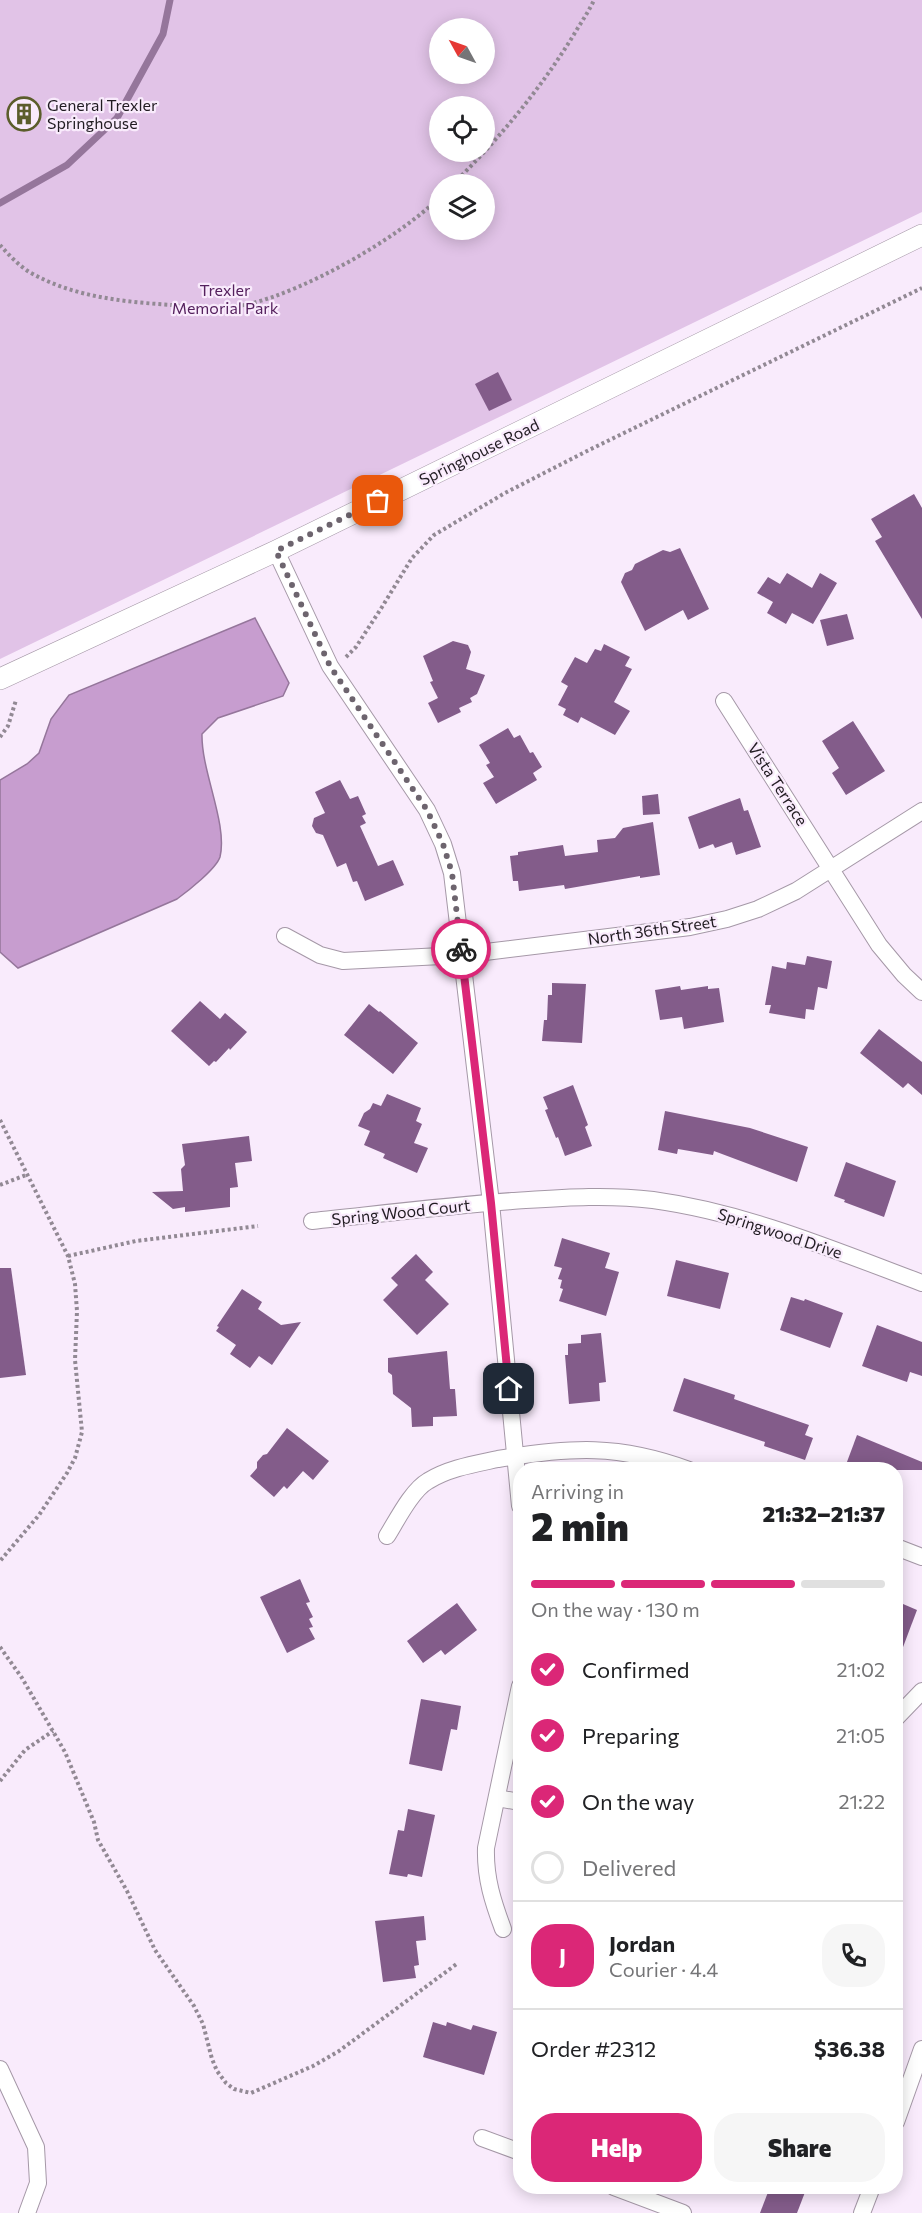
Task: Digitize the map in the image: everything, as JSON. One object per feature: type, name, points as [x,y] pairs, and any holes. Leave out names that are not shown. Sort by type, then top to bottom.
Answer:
[{"type":"street","name":"Springhouse Road","points":[[0,679],[276,551],[922,235]]},
{"type":"street","points":[[276,551],[330,666],[427,810],[443,844],[452,873],[491,1203],[516,1462]]},
{"type":"street","name":"Vista Terrace","points":[[724,701],[879,945],[904,975],[922,992]]},
{"type":"street","name":"North 36th Street","points":[[285,936],[320,954],[343,961],[461,955],[690,927],[758,909],[796,891],[922,811]]},
{"type":"street","name":"Springwood Drive","points":[[491,1203],[590,1195],[651,1200],[712,1210],[771,1227],[922,1283]]},
{"type":"street","name":"Spring Wood Court","points":[[312,1221],[491,1203]]},
{"type":"street","points":[[387,1536],[408,1503],[426,1482],[449,1471],[478,1463],[547,1451],[595,1450],[624,1452],[667,1462]]},
{"type":"street","points":[[903,1550],[922,1557]]},
{"type":"street","points":[[903,1711],[922,1691]]},
{"type":"street","points":[[503,1929],[485,1869],[486,1848],[513,1720]]},
{"type":"street","points":[[497,1798],[513,1801]]},
{"type":"street","points":[[903,2102],[922,2049]]},
{"type":"street","points":[[0,2068],[36,2147],[38,2183],[27,2213]]},
{"type":"street","points":[[482,2138],[513,2149]]},
{"type":"street","points":[[633,2194],[683,2213]]},
{"type":"street","points":[[862,2213],[869,2194]]},
{"type":"path","points":[[463,174],[484,154],[527,103],[561,55],[594,0]]},
{"type":"path","points":[[0,245],[29,272],[60,286],[81,292],[134,302],[230,308],[300,287],[338,267],[404,226],[429,206]]},
{"type":"path","points":[[330,666],[346,657],[356,647],[412,558],[434,535],[505,493],[589,450],[922,288]]},
{"type":"path","points":[[0,737],[8,726],[15,700]]},
{"type":"path","points":[[0,1120],[68,1256],[77,1302],[75,1350],[81,1420],[80,1445],[75,1458],[39,1515],[0,1561]]},
{"type":"path","points":[[0,1185],[26,1175]]},
{"type":"path","points":[[68,1256],[136,1242],[258,1226]]},
{"type":"path","points":[[0,1647],[22,1678],[53,1731],[69,1762],[94,1822],[98,1840],[127,1891],[155,1950],[194,2006],[203,2024],[212,2059],[218,2071],[226,2083],[234,2089],[251,2093],[313,2066],[339,2051],[458,1963]]},
{"type":"path","points":[[0,1781],[25,1750],[53,1731]]},
{"type":"green space","name":"Trexler Memorial Park","points":[[0,0],[922,0],[922,212],[0,659]]},
{"type":"shaded area","points":[[255,618],[289,683],[283,696],[218,718],[202,734],[203,749],[220,829],[220,857],[213,868],[177,899],[18,968],[0,952],[0,780],[27,764],[39,753],[51,719],[69,695]]},
{"type":"building","name":"General Trexler Springhouse","points":[[33,102],[38,120],[16,126],[11,108]]},
{"type":"building","points":[[498,372],[512,400],[489,411],[475,384]]},
{"type":"building","points":[[914,494],[922,508],[922,619],[875,541],[882,537],[871,519]]},
{"type":"building","points":[[680,548],[709,609],[688,620],[683,610],[645,631],[621,582],[625,573],[632,570],[635,564],[663,550],[670,552]]},
{"type":"building","points":[[787,573],[812,588],[820,573],[837,583],[813,624],[792,613],[786,624],[767,613],[773,602],[757,593],[768,577],[780,584]]},
{"type":"building","points":[[847,614],[854,639],[827,646],[820,620]]},
{"type":"building","points":[[453,641],[468,645],[471,652],[466,669],[485,675],[477,694],[470,698],[472,702],[459,708],[461,712],[438,723],[428,703],[438,698],[430,682],[433,681],[423,656]]},
{"type":"building","points":[[604,644],[630,657],[625,666],[632,669],[614,702],[630,711],[615,735],[581,717],[578,723],[563,715],[566,709],[558,705],[568,686],[561,682],[575,657],[587,663],[595,649],[601,651]]},
{"type":"building","points":[[853,721],[885,771],[846,795],[832,773],[839,768],[822,741]]},
{"type":"building","points":[[508,728],[514,738],[520,735],[530,753],[533,752],[542,767],[533,773],[537,780],[496,804],[483,783],[494,777],[486,765],[490,763],[479,745]]},
{"type":"building","points":[[340,780],[350,799],[358,796],[366,814],[362,816],[366,823],[360,826],[378,866],[393,860],[404,885],[365,901],[357,881],[353,882],[346,863],[337,867],[323,835],[316,833],[312,826],[314,818],[325,813],[315,792]]},
{"type":"building","points":[[658,794],[660,814],[643,815],[642,796]]},
{"type":"building","points":[[740,798],[744,811],[748,810],[761,847],[736,855],[732,842],[715,848],[713,844],[699,849],[688,817]]},
{"type":"building","points":[[653,822],[660,875],[640,878],[640,876],[565,889],[564,885],[519,891],[518,881],[513,881],[510,856],[518,855],[518,852],[563,845],[565,856],[598,852],[597,840],[615,838],[623,828]]},
{"type":"building","points":[[807,956],[832,961],[827,989],[818,987],[814,1010],[806,1009],[805,1019],[769,1013],[771,1005],[765,1005],[772,966],[786,969],[787,962],[805,965]]},
{"type":"building","points":[[552,983],[586,984],[582,1043],[542,1041],[544,1020],[547,1020],[548,995],[552,995]]},
{"type":"building","points":[[680,986],[681,990],[708,986],[708,989],[719,988],[724,1022],[684,1029],[682,1017],[660,1020],[655,990]]},
{"type":"building","points":[[200,1001],[220,1019],[225,1013],[247,1032],[230,1050],[229,1048],[209,1066],[171,1031]]},
{"type":"building","points":[[369,1004],[418,1043],[393,1074],[344,1035]]},
{"type":"building","points":[[879,1029],[922,1062],[922,1095],[908,1083],[903,1088],[860,1053]]},
{"type":"building","points":[[573,1085],[588,1125],[585,1127],[592,1146],[565,1156],[545,1110],[548,1109],[543,1097]]},
{"type":"building","points":[[387,1094],[421,1108],[416,1121],[422,1124],[414,1143],[428,1148],[417,1173],[383,1158],[385,1154],[364,1145],[370,1131],[358,1126],[364,1113],[373,1103],[381,1106]]},
{"type":"building","points":[[665,1111],[750,1128],[808,1147],[797,1182],[714,1151],[713,1155],[678,1149],[677,1154],[658,1150]]},
{"type":"building","points":[[249,1136],[252,1161],[235,1163],[238,1187],[230,1188],[230,1207],[185,1212],[185,1207],[173,1209],[152,1192],[183,1191],[181,1169],[185,1165],[182,1144]]},
{"type":"building","points":[[846,1162],[896,1181],[884,1217],[834,1196]]},
{"type":"building","points":[[562,1238],[610,1253],[605,1268],[619,1272],[606,1316],[559,1301],[563,1289],[560,1288],[562,1280],[558,1279],[562,1268],[554,1266]]},
{"type":"building","points":[[416,1254],[433,1272],[425,1280],[449,1304],[417,1335],[383,1300],[398,1285],[391,1278]]},
{"type":"building","points":[[676,1260],[729,1273],[720,1309],[667,1296]]},
{"type":"building","points":[[0,1268],[11,1268],[26,1375],[0,1378]]},
{"type":"building","points":[[242,1289],[262,1302],[258,1309],[281,1325],[301,1322],[272,1365],[259,1356],[250,1368],[230,1354],[236,1345],[216,1331]]},
{"type":"building","points":[[791,1297],[804,1301],[805,1299],[843,1313],[830,1348],[780,1330]]},
{"type":"building","points":[[877,1325],[922,1342],[922,1376],[910,1372],[907,1382],[862,1366]]},
{"type":"building","points":[[601,1333],[606,1382],[599,1383],[600,1401],[569,1404],[565,1355],[568,1355],[568,1344],[581,1343],[581,1335]]},
{"type":"building","points":[[447,1351],[450,1389],[455,1389],[457,1416],[433,1417],[433,1426],[412,1427],[411,1408],[393,1394],[392,1375],[388,1372],[388,1358]]},
{"type":"building","points":[[684,1378],[735,1395],[734,1399],[809,1425],[805,1435],[813,1438],[805,1460],[764,1446],[765,1442],[673,1411]]},
{"type":"building","points":[[287,1428],[329,1461],[313,1480],[303,1471],[287,1489],[284,1486],[274,1497],[250,1476],[257,1468],[257,1462],[267,1454]]},
{"type":"building","points":[[857,1435],[922,1462],[922,1470],[903,1470],[903,1462],[847,1462]]},
{"type":"building","points":[[300,1579],[310,1602],[306,1603],[313,1617],[309,1619],[313,1627],[309,1628],[315,1639],[287,1653],[260,1597]]},
{"type":"building","points":[[457,1603],[477,1630],[445,1655],[441,1650],[423,1663],[407,1641]]},
{"type":"building","points":[[903,1604],[917,1610],[903,1647]]},
{"type":"building","points":[[421,1699],[461,1706],[457,1730],[451,1729],[442,1771],[409,1764]]},
{"type":"building","points":[[408,1809],[435,1815],[422,1877],[389,1874],[398,1830],[404,1831]]},
{"type":"building","points":[[424,1916],[426,1940],[416,1941],[419,1965],[414,1966],[416,1978],[383,1982],[375,1921]]},
{"type":"building","points":[[433,2022],[446,2026],[447,2022],[471,2030],[473,2025],[497,2032],[484,2075],[423,2057]]},
{"type":"building","points":[[767,2194],[804,2194],[797,2213],[760,2213]]},
{"type":"waterway","points":[[0,203],[67,165],[117,118],[163,34],[170,0]]},
{"type":"way so far","points":[[378,501],[276,551],[330,666],[427,810],[443,844],[452,873],[461,949]]},
{"type":"place","name":"General Trexler Springhouse","points":[[24,114]]},
{"type":"route","points":[[461,949],[491,1203],[509,1389]]}]
